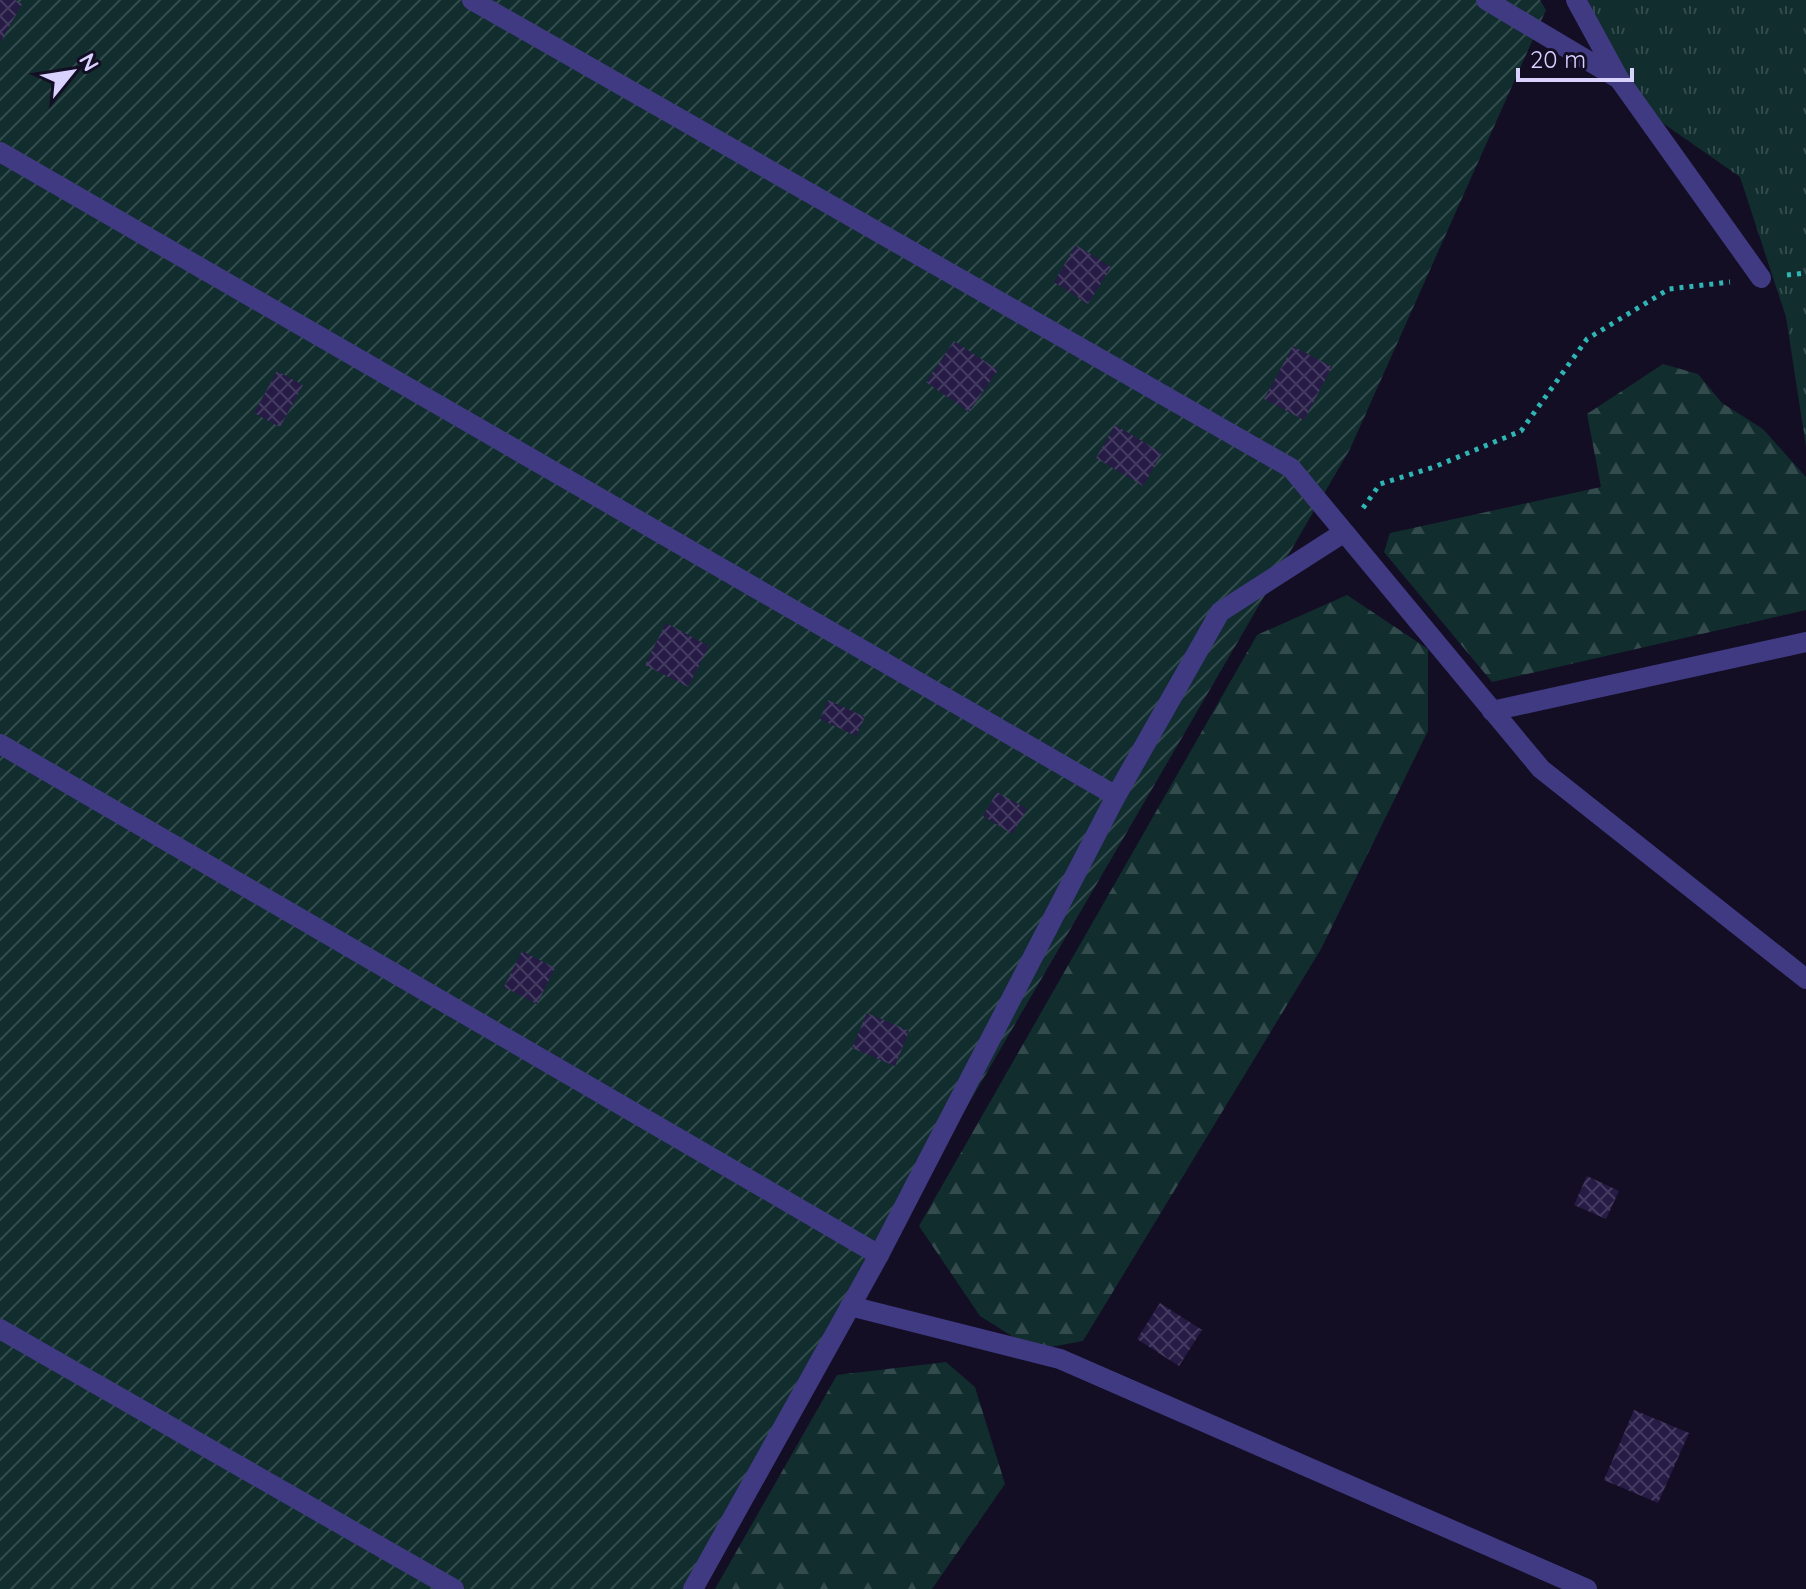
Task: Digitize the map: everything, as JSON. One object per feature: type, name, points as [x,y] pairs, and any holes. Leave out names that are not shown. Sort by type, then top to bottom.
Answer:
[{"type":"street","points":[[472,0],[1291,468],[1541,769],[1806,979]]},
{"type":"street","points":[[1486,0],[1619,79]]},
{"type":"street","points":[[1576,0],[1619,79],[1761,278]]},
{"type":"street","points":[[0,152],[1116,796]]},
{"type":"street","points":[[693,1589],[879,1255],[1116,796],[1220,612],[1343,533]]},
{"type":"street","points":[[1492,711],[1806,642]]},
{"type":"street","points":[[0,744],[879,1255]]},
{"type":"street","points":[[850,1306],[1060,1359],[1587,1589]]},
{"type":"street","points":[[0,1329],[454,1589]]},
{"type":"path","points":[[1343,533],[1380,484],[1434,467],[1521,431],[1587,339],[1669,289],[1806,273]]},
{"type":"green space","points":[[0,0],[1540,0],[1546,10],[1350,449],[686,1589],[0,1589]]},
{"type":"green space","points":[[1588,0],[1806,0],[1806,447],[1786,317],[1740,177],[1624,96]]},
{"type":"green space","points":[[1663,364],[1698,374],[1722,403],[1763,429],[1806,477],[1806,610],[1492,682],[1384,552],[1390,533],[1601,487],[1587,414]]},
{"type":"green space","points":[[1347,595],[1428,649],[1428,731],[1321,949],[1083,1341],[1034,1350],[980,1316],[919,1226],[1257,635]]},
{"type":"green space","points":[[946,1362],[975,1387],[1005,1484],[932,1589],[715,1589],[837,1375]]},
{"type":"building","points":[[0,0],[15,0],[22,4],[0,43]]},
{"type":"building","points":[[1076,245],[1111,267],[1088,304],[1054,282]]},
{"type":"building","points":[[954,341],[998,370],[969,412],[926,382]]},
{"type":"building","points":[[1293,346],[1332,367],[1304,420],[1264,399]]},
{"type":"building","points":[[277,371],[303,385],[280,427],[254,413]]},
{"type":"building","points":[[1115,425],[1162,453],[1143,486],[1096,458]]},
{"type":"building","points":[[666,623],[709,646],[688,687],[645,665]]},
{"type":"building","points":[[828,700],[865,717],[856,736],[820,719]]},
{"type":"building","points":[[997,792],[1027,809],[1012,834],[983,816]]},
{"type":"building","points":[[522,951],[555,968],[537,1004],[504,987]]},
{"type":"building","points":[[867,1013],[909,1031],[895,1066],[852,1048]]},
{"type":"building","points":[[1587,1176],[1619,1191],[1606,1219],[1574,1205]]},
{"type":"building","points":[[1160,1303],[1202,1330],[1179,1366],[1137,1339]]},
{"type":"building","points":[[1634,1410],[1689,1433],[1658,1503],[1604,1480]]}]
